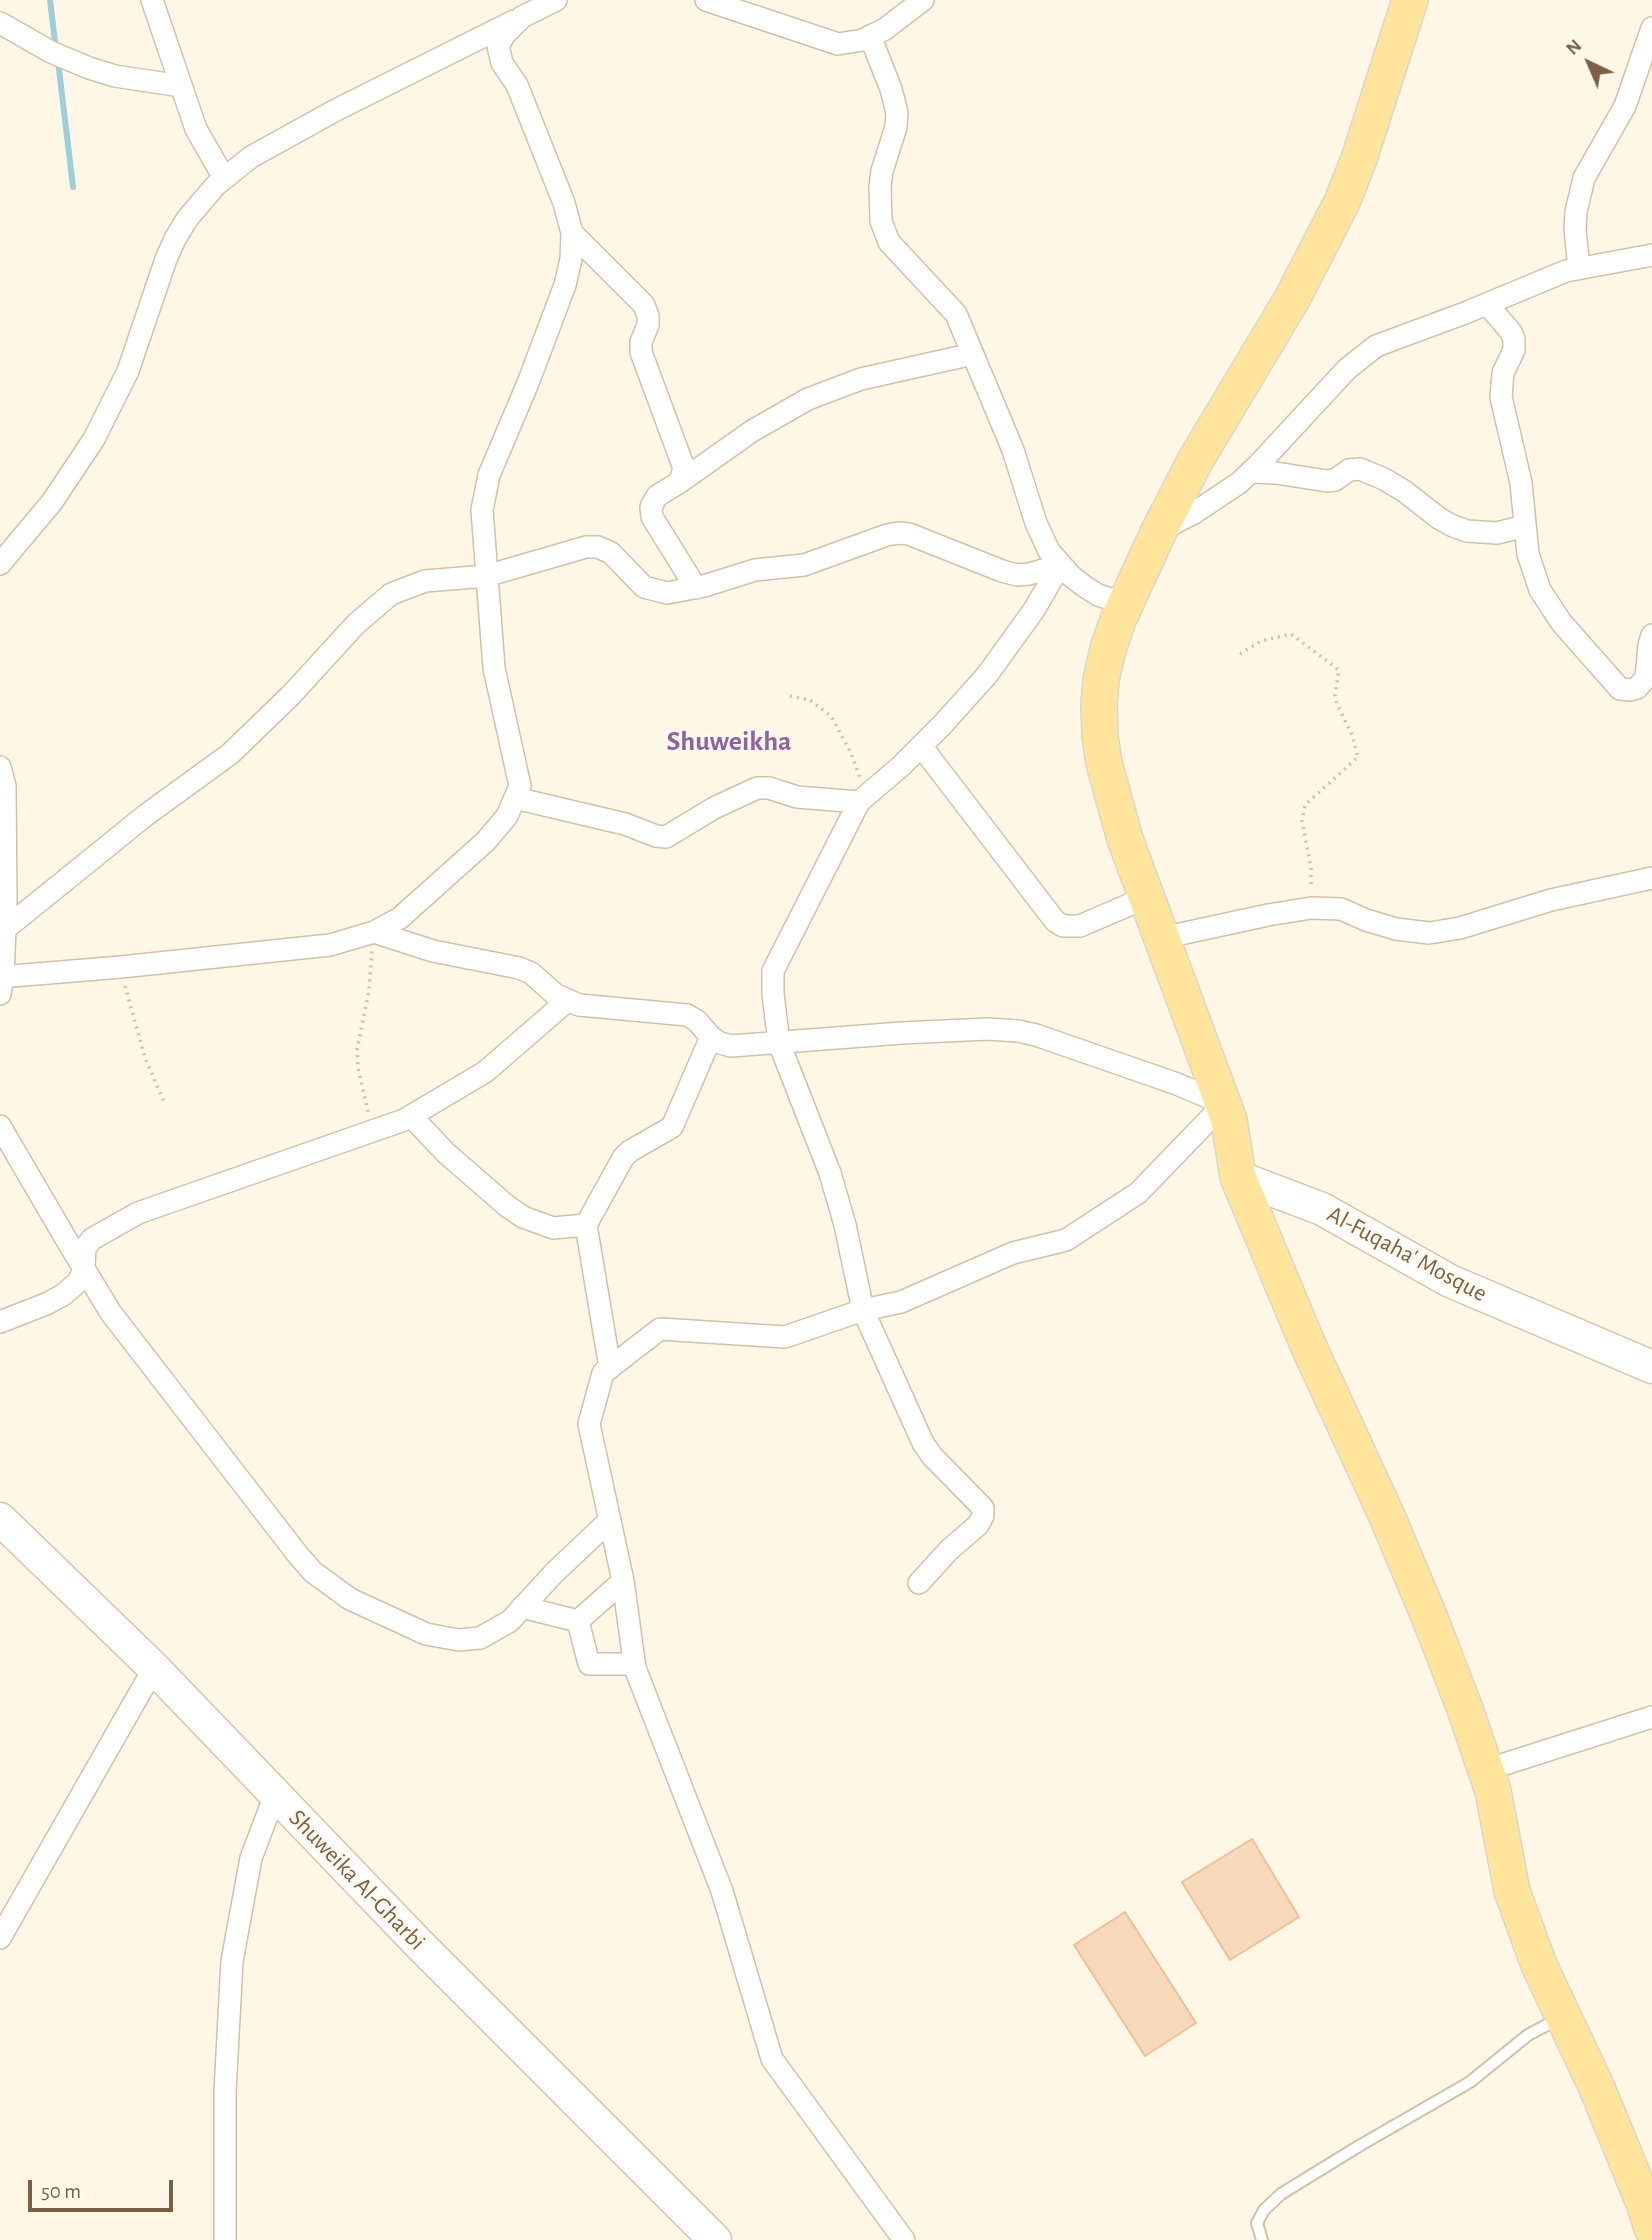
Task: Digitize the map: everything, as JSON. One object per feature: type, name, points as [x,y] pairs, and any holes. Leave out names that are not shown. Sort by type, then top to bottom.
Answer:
[{"type":"main road","points":[[1410,0],[1364,144],[1342,202],[1292,299],[1215,427],[1160,531],[1113,634],[1104,665],[1099,728],[1104,763],[1121,826],[1230,1120],[1238,1177],[1307,1345],[1386,1514],[1429,1616],[1493,1791],[1511,1891],[1539,1965],[1597,2088],[1652,2228]]},
{"type":"street","points":[[152,0],[196,129],[224,178]]},
{"type":"street","points":[[0,564],[52,502],[94,439],[128,371],[166,259],[201,201],[251,157],[337,110],[556,0]]},
{"type":"street","points":[[706,0],[838,44],[863,40],[885,29],[923,0]]},
{"type":"street","points":[[0,766],[5,786],[5,929],[1,982],[330,945],[374,932],[400,918],[486,841],[507,816],[520,786],[494,668],[482,510],[489,475],[565,285],[571,259],[572,233],[564,203],[517,85],[502,63],[498,46],[505,34],[522,18]]},
{"type":"street","points":[[0,23],[51,52],[89,68],[128,78],[181,86]]},
{"type":"street","points":[[1579,268],[1575,230],[1581,186],[1591,162],[1625,106],[1652,28]]},
{"type":"street","points":[[870,36],[891,89],[897,113],[896,127],[882,171],[880,187],[879,204],[884,231],[896,250],[956,314],[1013,450],[1041,536],[1060,565],[1084,586],[1126,604]]},
{"type":"street","points":[[572,233],[643,305],[648,316],[641,352],[684,468],[680,482]]},
{"type":"street","points":[[1160,531],[1217,499],[1251,472],[1361,356],[1384,342],[1566,271],[1652,256]]},
{"type":"street","points":[[1487,303],[1511,332],[1514,342],[1512,354],[1503,373],[1501,397],[1517,460],[1528,555],[1540,590],[1560,622],[1623,690],[1633,690],[1644,682],[1652,635]]},
{"type":"street","points":[[696,588],[652,517],[651,507],[657,496],[752,431],[808,399],[861,379],[973,354]]},
{"type":"street","points":[[1251,472],[1327,481],[1335,480],[1352,469],[1364,469],[1404,491],[1453,526],[1482,533],[1504,532],[1525,526]]},
{"type":"street","points":[[5,929],[146,815],[230,754],[291,695],[356,624],[391,593],[425,581],[486,576],[586,547],[598,547],[611,554],[645,587],[667,593],[696,588],[754,570],[804,565],[899,533],[909,534],[1017,575],[1060,565]]},
{"type":"street","points":[[919,1583],[949,1550],[978,1525],[983,1516],[983,1508],[932,1456],[923,1443],[863,1310],[845,1225],[830,1173],[779,1043],[773,994],[774,971],[863,799],[921,746],[1003,654],[1034,610],[1060,565]]},
{"type":"street","points":[[921,746],[1055,921],[1063,926],[1080,926],[1147,897]]},
{"type":"street","points":[[515,798],[625,824],[666,837],[714,808],[757,788],[769,788],[797,797],[863,799]]},
{"type":"street","points":[[1162,938],[1311,908],[1341,908],[1366,920],[1396,929],[1429,933],[1460,928],[1551,900],[1652,878]]},
{"type":"street","points":[[374,932],[433,951],[519,968],[531,973],[556,995],[579,1005],[677,1013],[697,1021],[711,1037],[731,1046],[926,1032],[988,1029],[1018,1031],[1177,1084],[1224,1104],[1138,1193],[1066,1240],[1013,1253],[901,1302],[863,1310],[785,1337],[660,1329],[603,1373],[589,1424],[623,1581],[635,1668],[722,1891],[772,2059],[904,2240]]},
{"type":"street","points":[[0,1322],[46,1304],[63,1295],[79,1281],[84,1268],[85,1248],[92,1239],[138,1213],[411,1116],[485,1072],[567,1001]]},
{"type":"street","points":[[610,1368],[586,1225],[623,1158],[630,1151],[672,1127],[711,1037]]},
{"type":"street","points":[[411,1116],[446,1153],[523,1217],[553,1228],[586,1225]]},
{"type":"street","points":[[0,1126],[111,1313],[306,1564],[331,1586],[360,1605],[413,1629],[442,1638],[480,1638],[510,1620],[610,1520]]},
{"type":"street","name":"Al-Fuqaha' Mosque","points":[[1238,1177],[1322,1209],[1450,1282],[1652,1367]]},
{"type":"street","name":"Shuweika Al-Gharbi","points":[[0,1519],[153,1668],[418,1944],[715,2240]]},
{"type":"street","points":[[578,1621],[623,1581]]},
{"type":"street","points":[[522,1607],[578,1621]]},
{"type":"street","points":[[578,1621],[589,1664],[628,1664],[635,1668]]},
{"type":"street","points":[[0,1938],[153,1668]]},
{"type":"street","points":[[1486,1770],[1652,1717]]},
{"type":"street","points":[[225,2240],[225,2092],[232,1961],[251,1858],[275,1795]]},
{"type":"lane","points":[[1262,2240],[1257,2223],[1264,2210],[1281,2194],[1470,2082],[1528,2035],[1564,2017]]},
{"type":"path","points":[[1240,654],[1261,641],[1291,634],[1339,670],[1335,695],[1337,705],[1352,735],[1358,757],[1305,805],[1302,821],[1311,867],[1311,908]]},
{"type":"path","points":[[790,696],[810,700],[831,716],[851,753],[863,799]]},
{"type":"path","points":[[373,1131],[358,1068],[357,1050],[369,990],[374,932]]},
{"type":"path","points":[[121,967],[145,1058],[165,1104]]},
{"type":"building","points":[[1252,1839],[1299,1917],[1230,1960],[1182,1882]]},
{"type":"building","points":[[1125,1912],[1196,2023],[1145,2056],[1074,1945]]},
{"type":"waterway","points":[[50,0],[56,50]]},
{"type":"waterway","points":[[58,61],[73,187]]},
{"type":"district","name":"Shuweikha","points":[[729,742]]}]
